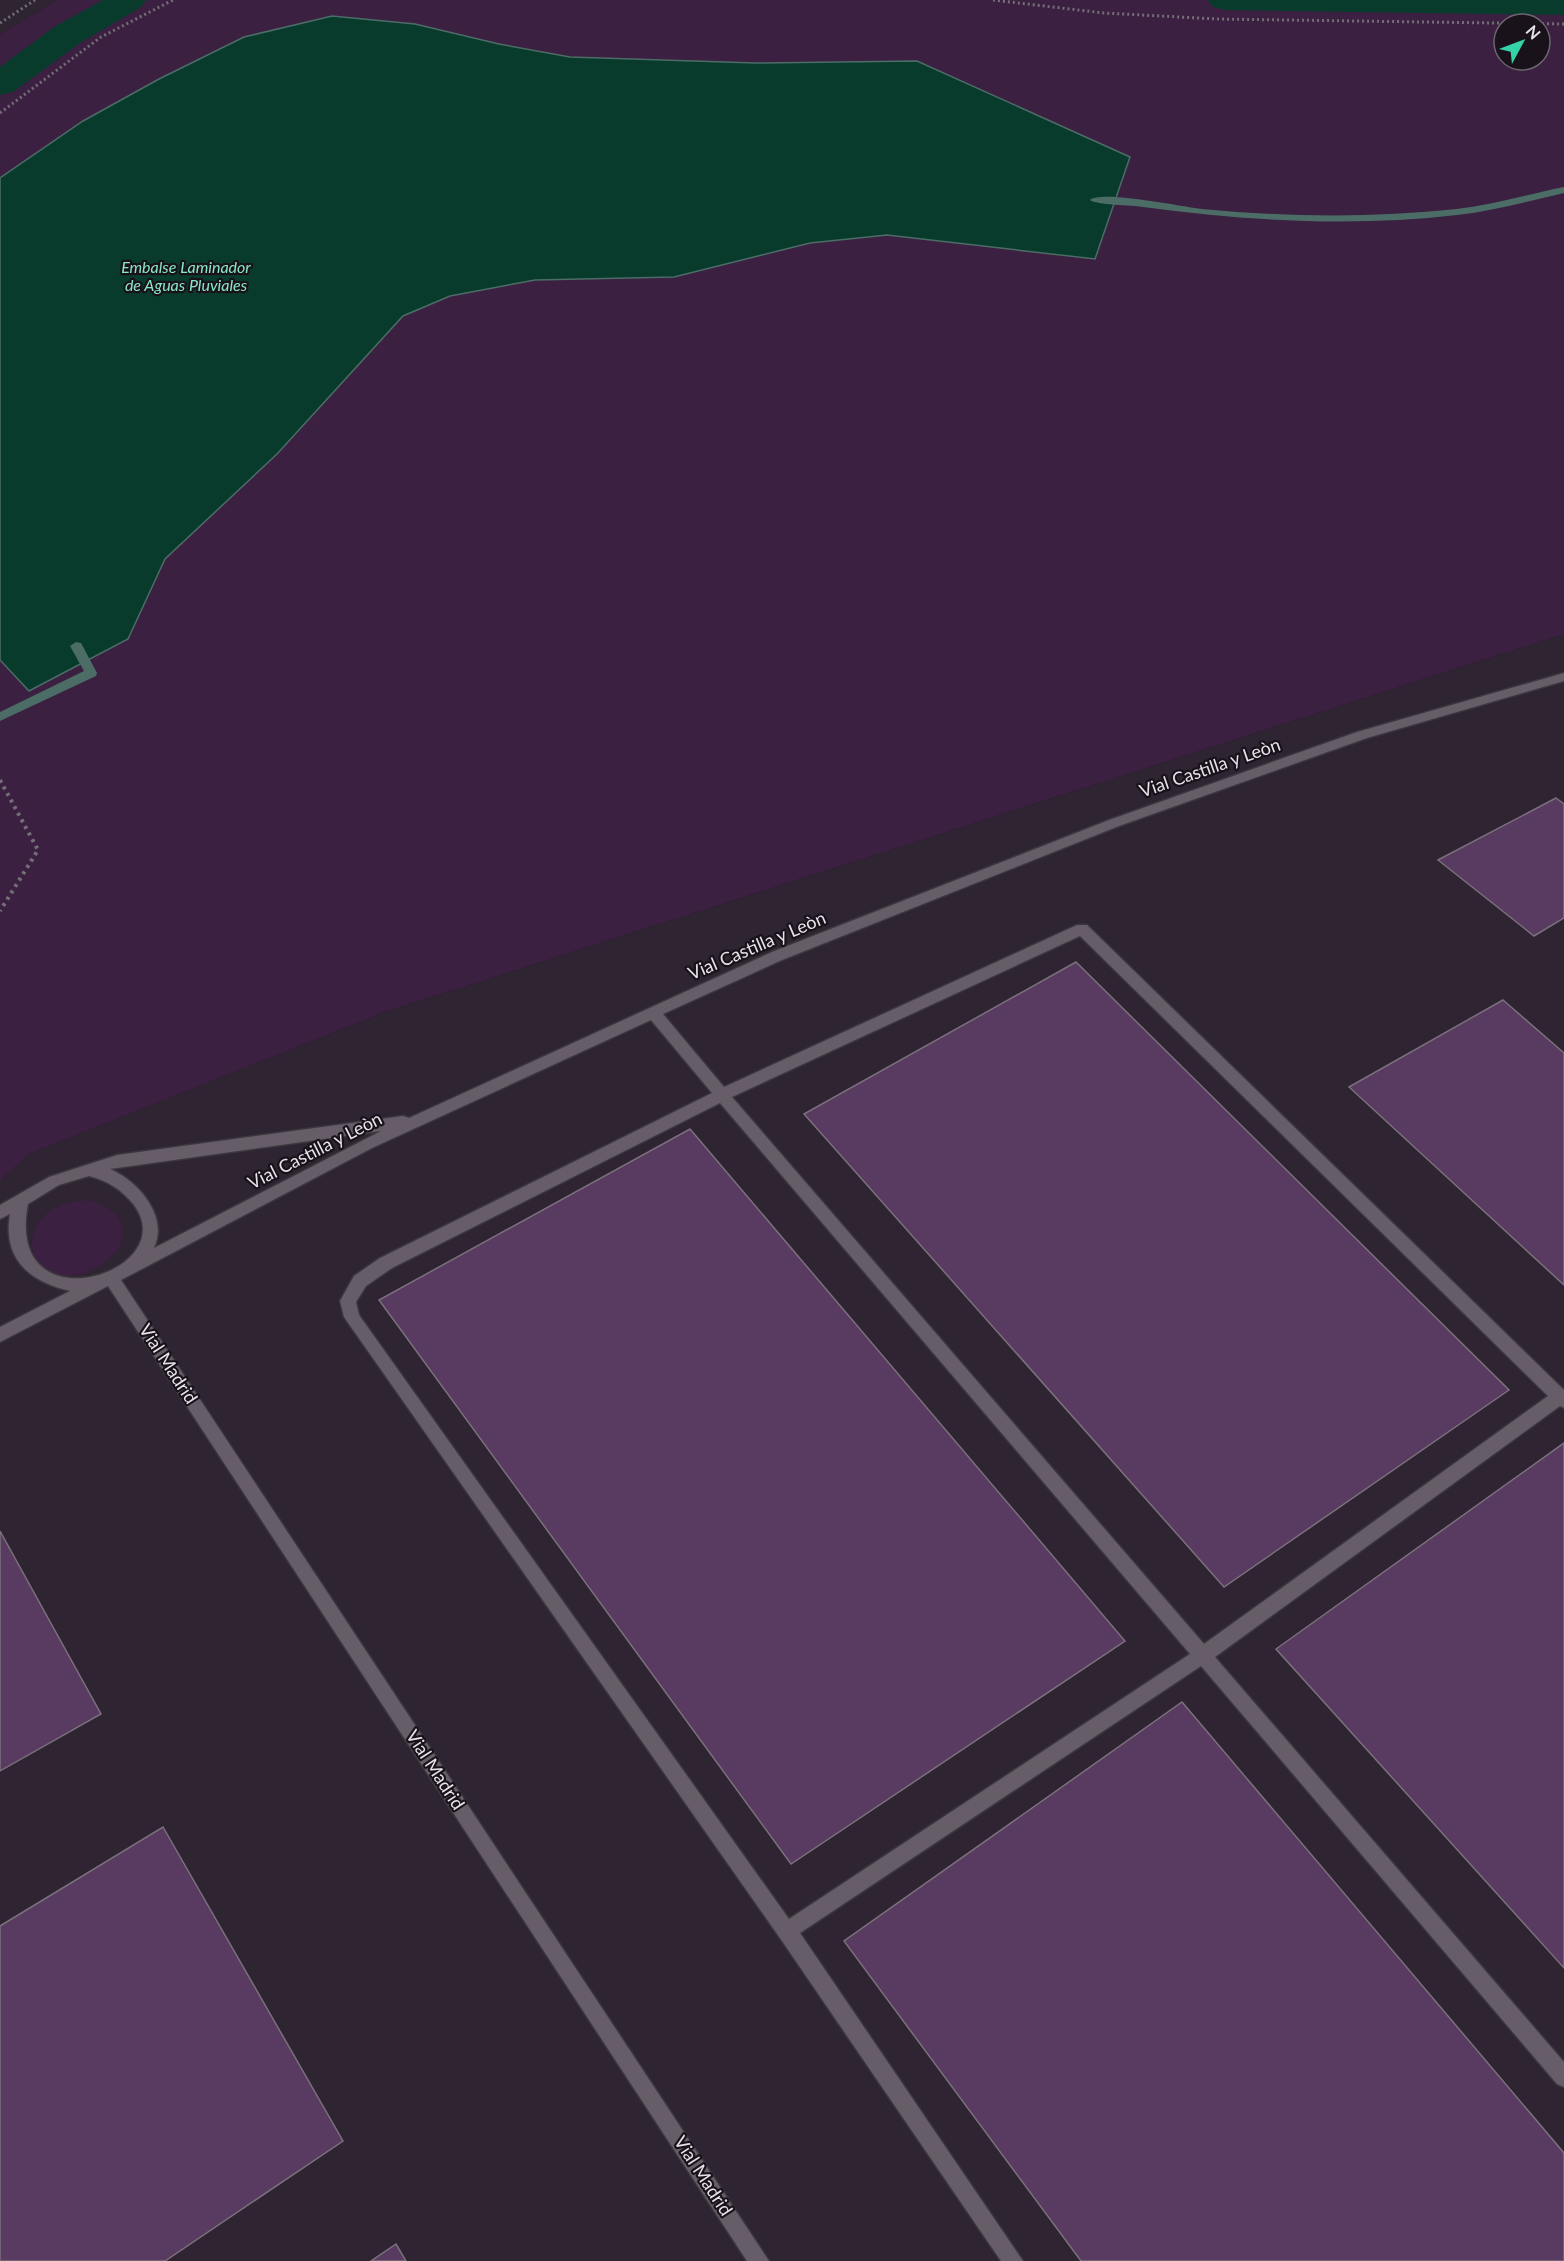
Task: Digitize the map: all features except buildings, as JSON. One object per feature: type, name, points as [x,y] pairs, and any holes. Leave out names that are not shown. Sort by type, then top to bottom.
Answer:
[{"type":"lane","name":"Vial Castilla y Leòn","points":[[0,1335],[132,1269],[367,1144],[777,956],[1114,823],[1362,735],[1564,677]]},
{"type":"lane","points":[[787,1931],[1202,1656],[1562,1399],[1082,929],[722,1095],[386,1263],[360,1281],[348,1301],[352,1317],[787,1931],[1013,2261]]},
{"type":"lane","points":[[654,1013],[1564,2077]]},
{"type":"lane","points":[[0,1213],[24,1193],[117,1161],[156,1154],[335,1133],[424,1118]]},
{"type":"lane","points":[[80,1172],[96,1171],[111,1174],[123,1182],[146,1212],[151,1228],[150,1238],[132,1269]]},
{"type":"lane","points":[[24,1193],[13,1233],[18,1252],[32,1273],[69,1284],[93,1285],[112,1279]]},
{"type":"lane","name":"Vial Madrid","points":[[112,1279],[759,2261]]},
{"type":"path","points":[[0,22],[35,0]]},
{"type":"path","points":[[0,112],[101,37],[173,0]]},
{"type":"path","points":[[993,0],[1104,13],[1217,19],[1564,24]]},
{"type":"path","points":[[0,780],[38,850],[0,911]]},
{"type":"shaded area","points":[[0,0],[58,0],[0,34]]},
{"type":"shaded area","points":[[58,0],[1564,0],[1564,634],[382,1013],[29,1154],[0,1181],[0,660],[29,691],[128,639],[164,559],[277,454],[404,316],[450,296],[535,280],[674,277],[810,243],[887,235],[1094,259],[917,61],[755,63],[570,57],[499,44],[415,24],[332,16],[244,37],[159,79],[83,121],[0,178],[0,34]]},
{"type":"shaded area","points":[[1564,634],[1564,2261],[0,2261],[0,1181],[29,1154],[382,1013]]},
{"type":"shaded area","points":[[88,1200],[103,1205],[120,1220],[122,1235],[120,1244],[109,1258],[94,1269],[71,1276],[52,1273],[39,1263],[32,1249],[33,1233],[42,1218],[60,1206]]},
{"type":"water","name":"Embalse Laminador de Aguas Pluviales","points":[[332,16],[415,24],[499,44],[570,57],[755,63],[917,61],[1130,157],[1095,259],[887,235],[810,243],[674,277],[535,280],[450,296],[403,316],[277,454],[165,559],[128,639],[29,691],[0,660],[0,178],[83,121],[159,79],[244,37]]},
{"type":"waterway","points":[[0,84],[67,35],[129,0]]},
{"type":"waterway","points":[[1225,0],[1564,4]]},
{"type":"waterway","points":[[1095,200],[1115,200],[1202,212],[1342,219],[1458,212],[1564,190]]},
{"type":"waterway","points":[[0,717],[91,673],[76,646]]}]
